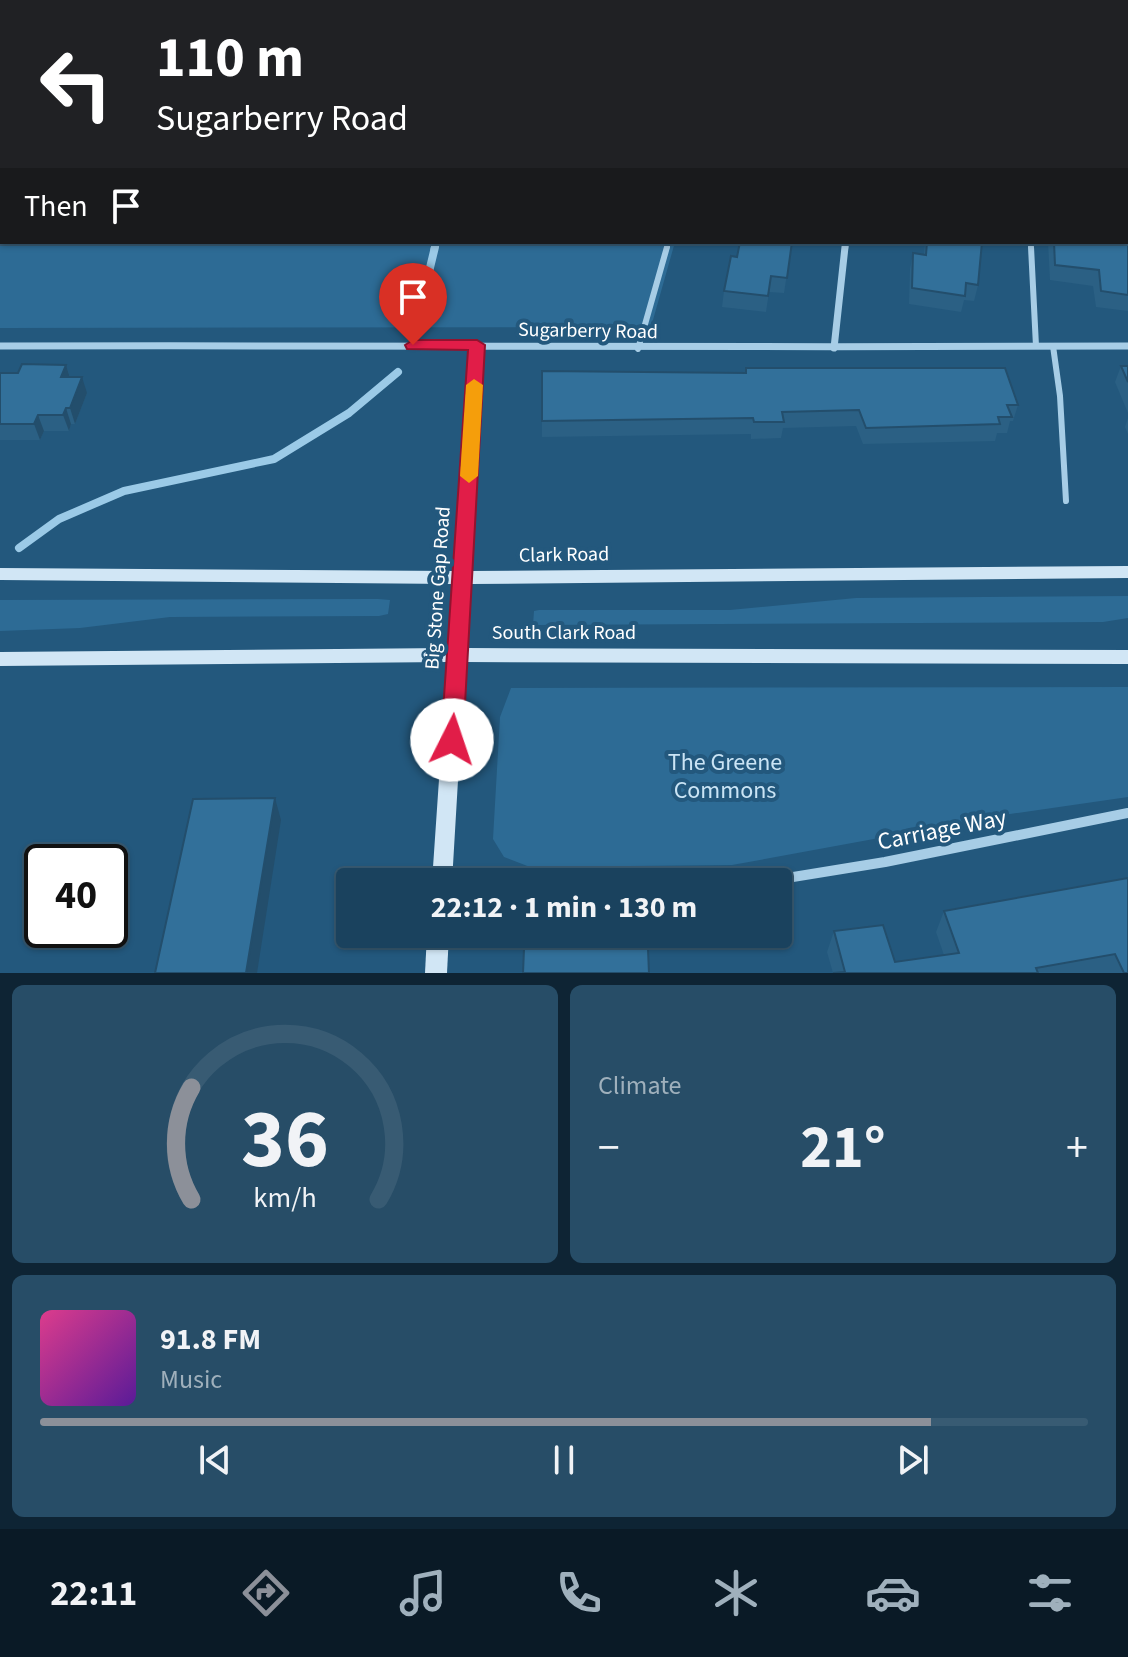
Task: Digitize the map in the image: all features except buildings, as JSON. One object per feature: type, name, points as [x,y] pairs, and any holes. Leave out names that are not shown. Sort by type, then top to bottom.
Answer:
[{"type":"main road","name":"Big Stone Gap Road","points":[[443,868],[477,345]]},
{"type":"main road","name":"Clark Road","points":[[0,574],[463,578],[1128,572]]},
{"type":"main road","name":"South Clark Road","points":[[0,659],[458,655],[1128,657]]},
{"type":"main road","points":[[436,973],[437,948]]},
{"type":"street","points":[[834,348],[846,244]]},
{"type":"street","name":"Sugarberry Road","points":[[0,346],[477,345],[638,349],[1128,346]]},
{"type":"street","name":"Carriage Way","points":[[792,877],[885,862],[1128,813]]},
{"type":"lane","points":[[638,349],[668,244]]},
{"type":"lane","points":[[1031,244],[1036,346]]},
{"type":"lane","points":[[1053,346],[1060,396],[1066,501]]},
{"type":"green space","points":[[0,244],[674,244],[651,327],[0,328]]},
{"type":"green space","points":[[1128,596],[1128,618],[1103,622],[533,625],[534,611],[539,610],[730,610],[856,598]]},
{"type":"green space","points":[[0,600],[390,600],[388,614],[379,616],[170,617],[80,628],[0,631]]},
{"type":"green space","name":"The Greene Commons","points":[[1128,687],[1128,797],[1010,814],[732,865],[530,867],[504,857],[493,839],[500,717],[511,688]]},
{"type":"waterway","points":[[434,249],[435,244]]},
{"type":"waterway","points":[[419,313],[435,247]]},
{"type":"waterway","points":[[19,548],[59,519],[124,491],[274,459],[349,413],[398,372]]},
{"type":"slow traffic","points":[[469,476],[474,385]]},
{"type":"route","points":[[413,345],[477,345],[452,740]]}]
